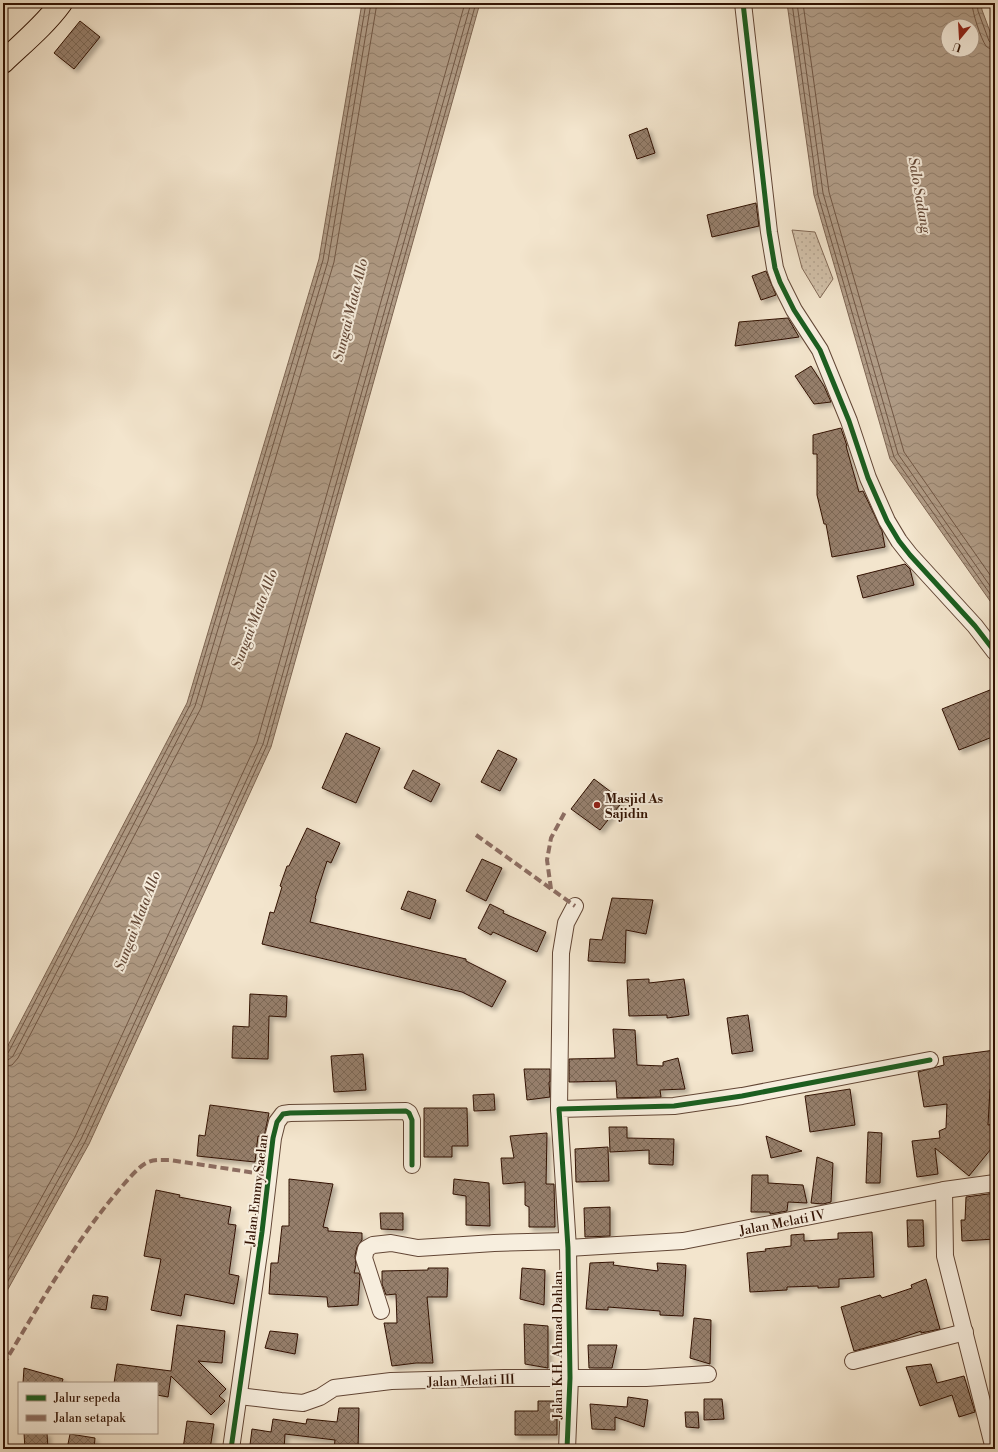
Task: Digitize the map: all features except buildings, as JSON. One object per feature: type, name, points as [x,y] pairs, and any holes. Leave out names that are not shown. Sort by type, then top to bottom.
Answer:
[{"type":"highway","points":[[3,62],[55,11],[61,3]]},
{"type":"street","points":[[743,3],[770,238],[775,268],[780,282],[794,310],[820,350],[849,421],[868,478],[887,521],[899,541],[910,555],[975,626],[995,652]]},
{"type":"street","name":"Jalan K.H. Ahmad Dahlan","points":[[567,1449],[570,1378],[567,1245],[559,1109],[561,953],[566,923],[575,906]]},
{"type":"street","points":[[559,1109],[674,1106],[742,1096],[930,1060]]},
{"type":"street","name":"Jalan Emmy Saelan","points":[[231,1449],[262,1232],[273,1138],[277,1122],[283,1114],[290,1113],[401,1111],[409,1113],[412,1120],[412,1165]]},
{"type":"street","name":"Jalan Melati IV","points":[[381,1311],[364,1258],[366,1249],[373,1245],[391,1243],[418,1248],[494,1243],[567,1245],[683,1241],[944,1190],[995,1183]]},
{"type":"street","points":[[944,1190],[945,1256],[994,1449]]},
{"type":"street","points":[[853,1361],[965,1332]]},
{"type":"street","name":"Jalan Melati III","points":[[239,1396],[303,1403],[320,1397],[334,1388],[391,1382],[504,1378],[646,1378],[708,1374]]},
{"type":"shaded area","points":[[792,230],[815,232],[833,279],[820,298],[802,268]]},
{"type":"water","name":"Sungai Mata Allo","points":[[362,3],[480,3],[271,747],[89,1144],[3,1298],[3,1055],[187,703],[319,259]]},
{"type":"water","name":"Salo Sadang","points":[[787,3],[981,3],[982,10],[995,45],[995,608],[890,459],[814,195]]},
{"type":"marked path","points":[[551,889],[547,860],[551,838],[565,812]]},
{"type":"marked path","points":[[476,835],[575,906]]},
{"type":"marked path","points":[[3,1365],[57,1276],[86,1232],[118,1191],[142,1165],[152,1161],[170,1160],[269,1175]]},
{"type":"cycle path","points":[[743,3],[769,232],[775,268],[780,282],[794,310],[820,350],[849,421],[868,478],[887,521],[899,541],[910,555],[975,626],[995,652]]},
{"type":"cycle path","points":[[567,1449],[570,1378],[568,1248],[559,1109],[674,1106],[742,1096],[930,1060]]},
{"type":"cycle path","points":[[231,1449],[262,1232],[273,1138],[277,1122],[283,1114],[290,1113],[406,1111],[409,1113],[412,1120],[412,1165]]},
{"type":"place","name":"Masjid As Sajidin","points":[[597,805]]}]
